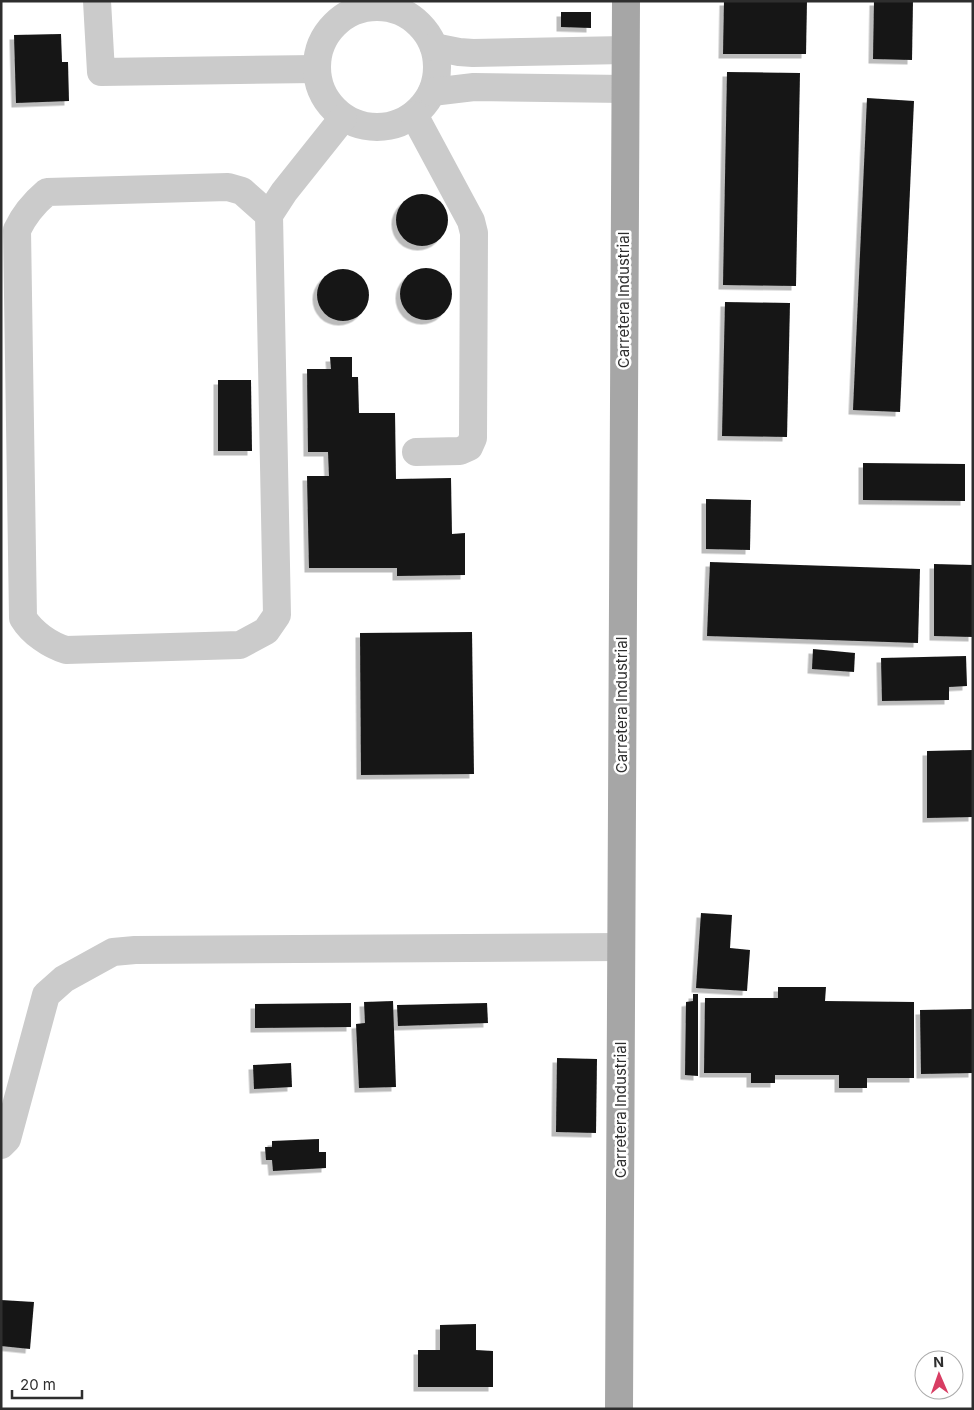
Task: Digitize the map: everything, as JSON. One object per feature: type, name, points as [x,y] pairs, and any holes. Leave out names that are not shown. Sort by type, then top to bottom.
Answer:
[{"type":"main road","name":"Carretera Industrial","points":[[619,1409],[626,1]]},
{"type":"lane","points":[[97,1],[101,72],[316,69]]},
{"type":"lane","points":[[375,7],[394,9],[411,17],[425,30],[434,47],[438,65],[432,92],[427,101],[414,115],[398,124],[379,128],[360,126],[343,118],[329,104],[320,88],[316,69],[318,51],[326,33],[339,20],[356,10],[375,7]]},
{"type":"lane","points":[[434,47],[473,53],[625,50]]},
{"type":"lane","points":[[432,92],[474,87],[625,89]]},
{"type":"lane","points":[[414,115],[471,221],[474,233],[474,438],[469,448],[460,451],[416,452]]},
{"type":"lane","points":[[270,215],[242,192],[228,186],[48,192],[35,203],[16,230],[23,618],[27,625],[52,645],[66,650],[240,645],[266,631],[277,615],[270,215],[284,192],[343,118]]},
{"type":"lane","points":[[1,1145],[7,1139],[46,996],[64,979],[113,952],[135,950],[621,948]]},
{"type":"building","points":[[724,1],[807,1],[806,54],[723,54]]},
{"type":"building","points":[[874,1],[913,1],[912,60],[873,59]]},
{"type":"building","points":[[561,12],[591,12],[591,28],[561,27]]},
{"type":"building","points":[[61,34],[62,62],[68,62],[69,101],[16,103],[14,35]]},
{"type":"building","points":[[727,72],[800,73],[796,286],[723,285]]},
{"type":"building","points":[[867,98],[914,101],[900,412],[853,410]]},
{"type":"building","points":[[417,194],[427,194],[441,201],[448,215],[448,225],[441,239],[427,246],[417,246],[407,242],[400,235],[396,225],[396,215],[400,205],[407,198]]},
{"type":"building","points":[[421,268],[431,268],[445,275],[452,289],[452,299],[445,313],[431,320],[421,320],[411,316],[404,309],[400,299],[400,289],[404,279],[411,272]]},
{"type":"building","points":[[338,269],[348,269],[358,273],[365,280],[369,295],[365,310],[358,317],[348,321],[338,321],[328,317],[321,310],[317,300],[317,290],[321,280],[328,273]]},
{"type":"building","points":[[725,302],[790,303],[787,437],[722,436]]},
{"type":"building","points":[[330,357],[352,357],[352,377],[358,377],[359,413],[395,413],[396,479],[451,478],[452,534],[465,533],[465,575],[397,576],[397,568],[309,568],[307,476],[329,476],[328,452],[308,452],[307,369],[331,369]]},
{"type":"building","points":[[218,380],[251,380],[252,451],[218,451]]},
{"type":"building","points":[[863,463],[965,464],[965,501],[863,500]]},
{"type":"building","points":[[706,499],[751,500],[750,550],[706,549]]},
{"type":"building","points":[[710,562],[920,569],[918,643],[707,636]]},
{"type":"building","points":[[934,564],[973,565],[973,637],[934,636]]},
{"type":"building","points":[[472,632],[474,774],[361,775],[360,633]]},
{"type":"building","points":[[813,649],[855,653],[854,672],[812,669]]},
{"type":"building","points":[[966,656],[967,686],[949,687],[949,700],[882,701],[881,658]]},
{"type":"building","points":[[973,750],[973,817],[927,818],[927,751]]},
{"type":"building","points":[[701,913],[732,915],[730,948],[750,950],[747,991],[696,988]]},
{"type":"building","points":[[778,987],[826,987],[825,1001],[914,1002],[914,1078],[867,1078],[867,1088],[839,1088],[839,1075],[775,1075],[775,1083],[751,1083],[751,1073],[704,1073],[705,998],[778,998]]},
{"type":"building","points":[[693,994],[698,994],[698,1076],[685,1075],[686,1002],[693,1001]]},
{"type":"building","points":[[393,1001],[396,1087],[359,1088],[356,1024],[365,1023],[364,1002]]},
{"type":"building","points":[[351,1003],[351,1027],[255,1028],[255,1004]]},
{"type":"building","points":[[487,1003],[488,1023],[398,1026],[397,1005]]},
{"type":"building","points":[[973,1009],[973,1073],[921,1074],[920,1010]]},
{"type":"building","points":[[557,1058],[597,1059],[596,1133],[556,1132]]},
{"type":"building","points":[[291,1063],[292,1087],[254,1089],[253,1065]]},
{"type":"building","points":[[319,1139],[319,1152],[326,1152],[326,1168],[273,1171],[272,1160],[266,1160],[265,1147],[272,1147],[272,1141]]},
{"type":"building","points":[[1,1300],[34,1302],[30,1349],[1,1346]]},
{"type":"building","points":[[476,1324],[476,1350],[493,1351],[493,1387],[418,1387],[418,1350],[440,1350],[440,1325]]}]
